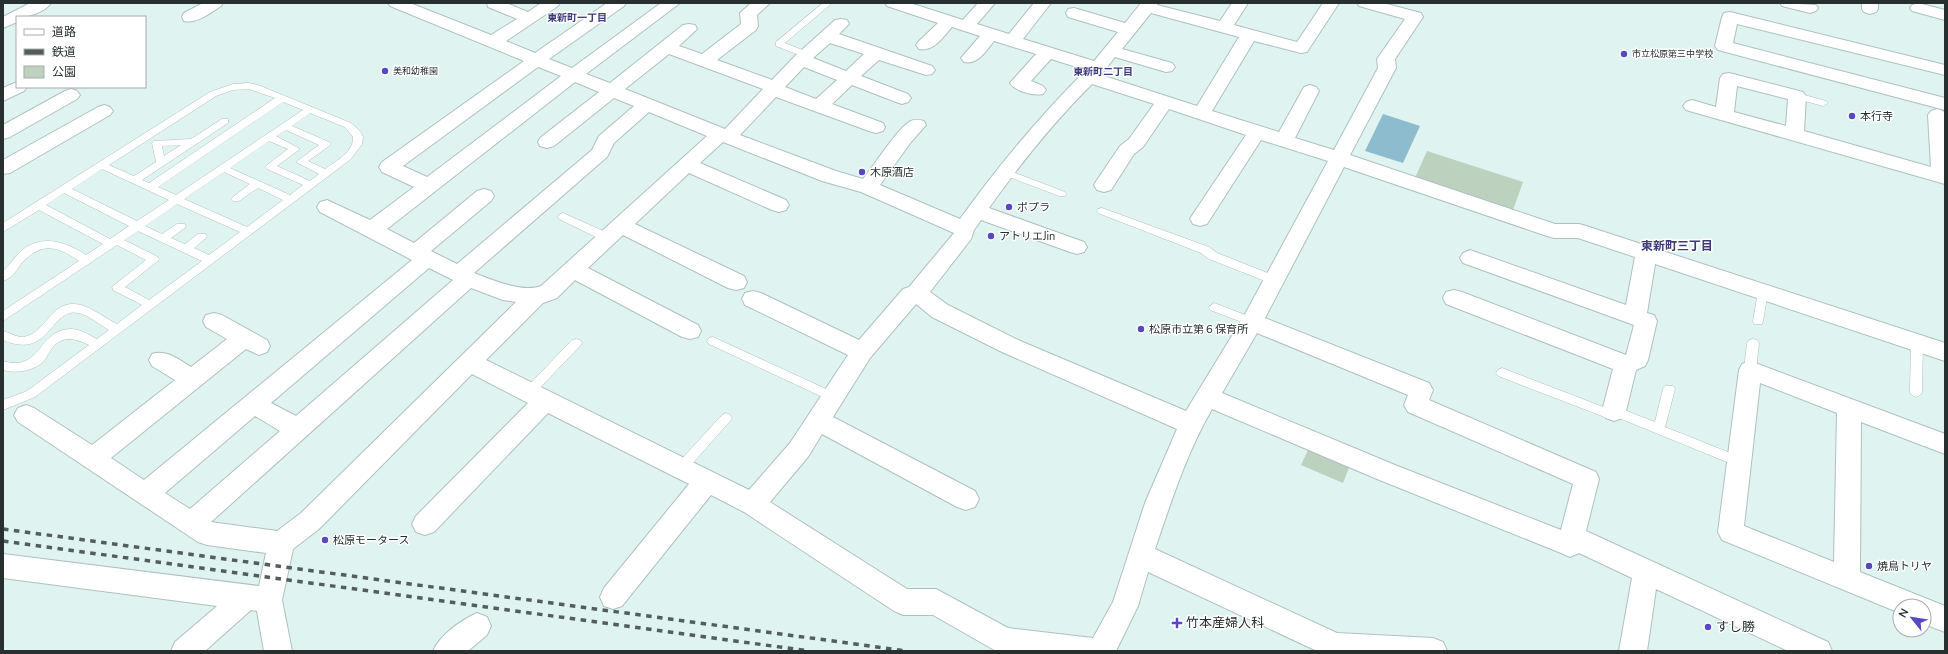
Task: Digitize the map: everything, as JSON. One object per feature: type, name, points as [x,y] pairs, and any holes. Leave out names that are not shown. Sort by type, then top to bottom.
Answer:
[{"type":"street","points":[[18,16],[42,3]]},
{"type":"street","points":[[190,17],[215,3]]},
{"type":"street","points":[[396,3],[724,136],[829,176],[868,187],[964,229]]},
{"type":"street","points":[[493,42],[552,3]]},
{"type":"street","points":[[430,186],[390,167],[536,60],[618,3]]},
{"type":"street","points":[[371,230],[573,75],[672,3]]},
{"type":"street","points":[[704,61],[750,26],[748,13],[762,3]]},
{"type":"street","points":[[893,3],[919,7],[949,21],[1048,52],[1164,103],[1338,158],[1554,231],[1579,231],[1945,352]]},
{"type":"street","points":[[966,26],[987,3]]},
{"type":"street","points":[[1012,41],[1043,3]]},
{"type":"street","points":[[1224,27],[1240,3]]},
{"type":"street","points":[[753,504],[798,450],[862,352],[911,295],[918,293],[964,234],[964,229],[1005,172],[1059,107],[1093,73],[1112,51],[1149,5],[1301,48],[1331,3]]},
{"type":"street","points":[[1101,651],[1125,606],[1140,555],[1158,503],[1191,424],[1252,322],[1387,68],[1386,59],[1415,17],[1365,3]]},
{"type":"street","points":[[1788,3],[1810,9]]},
{"type":"street","points":[[494,4],[529,18]]},
{"type":"street","points":[[1918,8],[1945,15]]},
{"type":"street","points":[[1074,13],[1130,30]]},
{"type":"street","points":[[1692,106],[1943,177],[1941,109],[1860,82],[1724,46],[1730,17],[1945,70]]},
{"type":"street","points":[[925,45],[949,21]]},
{"type":"street","points":[[184,651],[258,599],[281,544],[310,521],[535,297],[549,292],[687,165],[724,136],[804,57],[841,24]]},
{"type":"street","points":[[548,142],[689,29]]},
{"type":"street","points":[[970,58],[991,34]]},
{"type":"street","points":[[1201,114],[1249,34]]},
{"type":"street","points":[[828,36],[926,70]]},
{"type":"street","points":[[666,47],[876,128]]},
{"type":"street","points":[[1860,82],[1861,49]]},
{"type":"street","points":[[1112,51],[1166,67]]},
{"type":"street","points":[[1037,90],[1019,83],[1048,52]]},
{"type":"street","points":[[819,106],[876,53]]},
{"type":"street","points":[[804,57],[849,78],[902,98]]},
{"type":"street","points":[[1724,115],[1728,78],[1797,96],[1795,135]]},
{"type":"street","points":[[3,95],[16,88]]},
{"type":"street","points":[[1284,141],[1310,92]]},
{"type":"street","points":[[7,126],[71,95]]},
{"type":"street","points":[[1104,185],[1127,150],[1136,143],[1164,103]]},
{"type":"street","points":[[191,524],[298,429],[463,276],[600,153],[606,140],[646,105]]},
{"type":"street","points":[[3,168],[51,148],[104,111]]},
{"type":"street","points":[[868,187],[904,138],[917,125]]},
{"type":"street","points":[[7,126],[51,148]]},
{"type":"street","points":[[1200,219],[1257,132]]},
{"type":"street","points":[[687,165],[779,205]]},
{"type":"street","points":[[145,494],[253,404],[421,256],[484,196]]},
{"type":"street","points":[[327,207],[463,276],[503,292],[535,297]]},
{"type":"street","points":[[977,211],[1077,247]]},
{"type":"street","points":[[615,232],[736,282]]},
{"type":"street","points":[[1635,317],[1646,253]]},
{"type":"street","points":[[1454,298],[1626,364],[1637,360],[1646,321],[1470,258]]},
{"type":"street","points":[[573,270],[690,331]]},
{"type":"street","points":[[918,293],[940,311],[1010,346],[1191,424]]},
{"type":"street","points":[[753,299],[862,352]]},
{"type":"street","points":[[92,459],[193,378],[252,342],[214,320]]},
{"type":"street","points":[[1208,397],[1386,472],[1570,545],[1587,479],[1416,405],[1421,390],[1252,322]]},
{"type":"street","points":[[160,360],[193,378]]},
{"type":"street","points":[[470,363],[753,504],[903,602],[936,602],[1004,641],[1092,651]]},
{"type":"street","points":[[1614,410],[1626,364]]},
{"type":"street","points":[[1893,598],[1731,532],[1750,370],[1945,444]]},
{"type":"street","points":[[425,524],[537,396]]},
{"type":"street","points":[[253,404],[298,429]]},
{"type":"street","points":[[1847,579],[1849,407]]},
{"type":"street","points":[[10,408],[92,459],[207,534],[281,544]]},
{"type":"street","points":[[818,420],[966,499]]},
{"type":"street","points":[[613,597],[707,481]]},
{"type":"street","points":[[1572,537],[1646,572],[1781,643],[1818,651]]},
{"type":"street","points":[[1140,555],[1336,646],[1433,651]]},
{"type":"street","points":[[3,566],[258,599]]},
{"type":"street","points":[[1633,651],[1646,572]]},
{"type":"street","points":[[258,599],[278,651]]},
{"type":"street","points":[[1932,613],[1945,619]]},
{"type":"street","points":[[447,651],[477,626]]},
{"type":"lane","points":[[804,57],[779,44],[828,3]]},
{"type":"lane","points":[[3,228],[213,94],[229,87],[243,85],[255,87],[282,98],[348,125],[356,131],[359,140],[356,148],[348,157],[326,174],[31,394],[10,408]]},
{"type":"lane","points":[[1797,96],[1823,103]]},
{"type":"lane","points":[[150,187],[282,98]]},
{"type":"lane","points":[[3,317],[310,110]]},
{"type":"lane","points":[[135,180],[225,121]]},
{"type":"lane","points":[[286,126],[326,144],[301,162],[326,174]]},
{"type":"lane","points":[[269,137],[295,150],[270,167],[311,185]]},
{"type":"lane","points":[[161,163],[157,143],[193,142]]},
{"type":"lane","points":[[102,165],[248,232]]},
{"type":"lane","points":[[223,168],[291,200]]},
{"type":"lane","points":[[1005,172],[1062,194]]},
{"type":"lane","points":[[236,199],[257,184]]},
{"type":"lane","points":[[64,189],[137,226],[210,260]]},
{"type":"lane","points":[[38,205],[154,260],[117,287],[150,305]]},
{"type":"lane","points":[[1102,211],[1205,250],[1212,256],[1274,280]]},
{"type":"lane","points":[[563,217],[615,232]]},
{"type":"lane","points":[[163,238],[180,227]]},
{"type":"lane","points":[[186,249],[202,237]]},
{"type":"lane","points":[[3,277],[9,273],[21,258],[32,249],[48,243],[58,244],[86,260]]},
{"type":"lane","points":[[1758,321],[1763,292]]},
{"type":"lane","points":[[1214,307],[1252,322]]},
{"type":"lane","points":[[3,335],[13,341],[20,342],[30,340],[43,332],[55,316],[68,310],[79,309],[117,330]]},
{"type":"lane","points":[[3,365],[8,368],[16,369],[28,365],[40,357],[51,341],[61,335],[74,333],[98,344]]},
{"type":"lane","points":[[713,341],[833,397]]},
{"type":"lane","points":[[537,396],[576,343]]},
{"type":"lane","points":[[1750,370],[1753,343]]},
{"type":"lane","points":[[1916,392],[1917,343]]},
{"type":"lane","points":[[1502,373],[1606,413],[1614,410],[1739,462]]},
{"type":"lane","points":[[1659,429],[1669,389]]},
{"type":"lane","points":[[681,468],[726,418]]},
{"type":"green space","points":[[1427,151],[1523,182],[1513,210],[1415,178]]},
{"type":"green space","points":[[1309,448],[1350,465],[1343,483],[1301,465]]},
{"type":"water","points":[[1383,114],[1420,126],[1403,163],[1365,151]]},
{"type":"railway","points":[[3,529],[907,651]]},
{"type":"railway","points":[[3,541],[809,651]]},
{"type":"place","name":"市立松原第三中学校","points":[[1624,54]]},
{"type":"place","name":"美和幼稚園","points":[[385,71]]},
{"type":"place","name":"本行寺","points":[[1852,116]]},
{"type":"place","name":"木原酒店","points":[[862,172]]},
{"type":"place","name":"ポプラ","points":[[1009,207]]},
{"type":"place","name":"アトリエJin","points":[[991,236]]},
{"type":"place","name":"松原市立第６保育所","points":[[1141,329]]},
{"type":"place","name":"松原モータース","points":[[325,540]]},
{"type":"place","name":"焼鳥トリヤ","points":[[1869,566]]},
{"type":"place","name":"竹本産婦人科","points":[[1177,623]]},
{"type":"place","name":"すし勝","points":[[1708,627]]},
{"type":"district","name":"東新町一丁目","points":[[577,18]]},
{"type":"district","name":"東新町二丁目","points":[[1103,72]]},
{"type":"district","name":"東新町三丁目","points":[[1677,246]]}]
